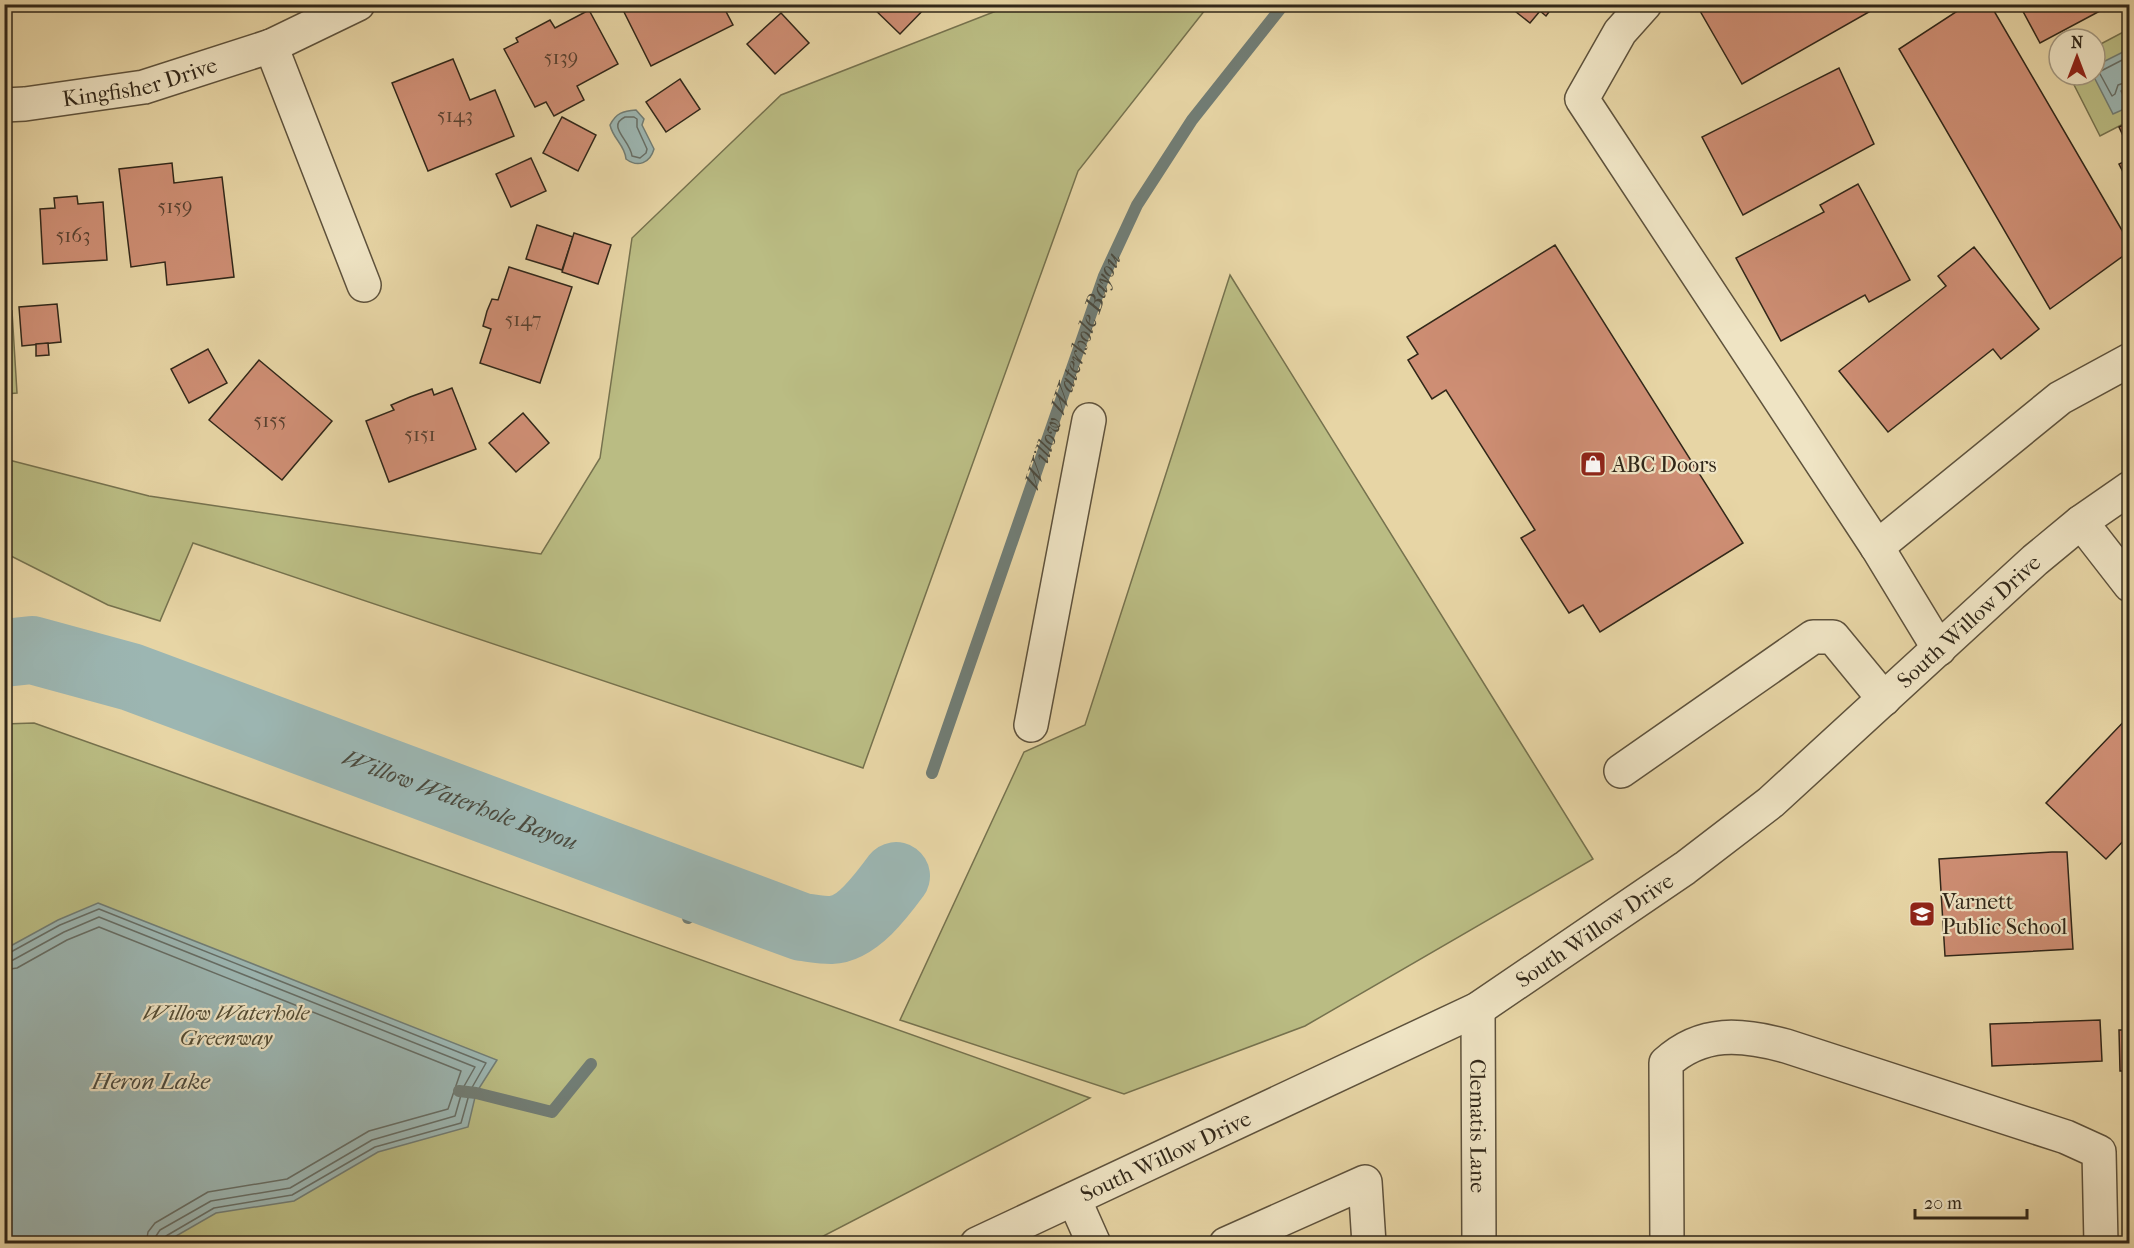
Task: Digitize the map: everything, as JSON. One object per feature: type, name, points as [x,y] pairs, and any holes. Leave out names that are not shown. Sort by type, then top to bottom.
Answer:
[{"type":"street","name":"Kingfisher Drive","points":[[4,105],[26,104],[144,87],[271,46],[358,4]]},
{"type":"street","points":[[1645,4],[1620,32],[1582,99],[1877,547],[1939,649]]},
{"type":"street","points":[[271,46],[364,285]]},
{"type":"street","points":[[1877,547],[2061,398],[2130,360]]},
{"type":"street","points":[[1031,725],[1089,420]]},
{"type":"street","name":"South Willow Drive","points":[[976,1244],[1478,1009],[1675,875],[1771,802],[2035,560],[2081,522],[2130,488]]},
{"type":"street","points":[[2081,522],[2130,585]]},
{"type":"street","points":[[1621,771],[1814,637],[1833,637],[1884,699]]},
{"type":"street","name":"Clematis Lane","points":[[1478,1009],[1479,1244]]},
{"type":"street","points":[[1667,1244],[1666,1063],[1679,1051],[1700,1041],[1723,1037],[1757,1038],[1786,1046],[2066,1137],[2099,1152],[2101,1244]]},
{"type":"street","points":[[1226,1244],[1365,1182],[1369,1244]]},
{"type":"street","points":[[1074,1199],[1094,1244]]},
{"type":"green space","points":[[1014,4],[1209,5],[1078,171],[863,768],[193,543],[160,621],[108,605],[5,553],[5,459],[149,496],[541,554],[600,458],[632,238],[781,95]]},
{"type":"green space","points":[[2129,29],[2129,121],[2100,136],[2075,87],[2107,87],[2107,41]]},
{"type":"green space","points":[[1230,275],[1593,859],[1305,1026],[1124,1094],[900,1020],[1024,752],[1085,725]]},
{"type":"green space","points":[[12,311],[17,393],[5,394],[5,313]]},
{"type":"green space","name":"Willow Waterhole Greenway","points":[[34,723],[1090,1098],[810,1243],[5,1243],[4,724]]},
{"type":"water","points":[[2129,49],[2129,86],[2121,91],[2129,107],[2113,114],[2099,87],[2107,87],[2107,60]]},
{"type":"water","points":[[636,110],[644,119],[642,125],[654,149],[650,158],[643,163],[630,162],[626,159],[624,150],[610,125],[620,113]]},
{"type":"water","name":"Heron Lake","points":[[98,903],[497,1060],[476,1093],[468,1127],[378,1152],[294,1201],[216,1213],[164,1243],[5,1243],[5,949],[58,920]]},
{"type":"building","points":[[620,4],[722,4],[733,25],[651,66]]},
{"type":"building","points":[[869,4],[929,4],[900,34]]},
{"type":"building","points":[[1506,4],[1555,4],[1546,16],[1540,11],[1530,23]]},
{"type":"building","points":[[1696,4],[1883,4],[1742,84]]},
{"type":"building","points":[[1968,4],[1990,4],[2130,244],[2130,251],[2050,309],[1899,49]]},
{"type":"building","points":[[2019,4],[2113,4],[2070,27],[2047,27],[2047,39],[2040,43]]},
{"type":"building","points":[[589,10],[618,64],[577,86],[584,100],[554,116],[546,102],[535,107],[504,49],[518,42],[516,38],[550,20],[555,28]]},
{"type":"building","points":[[781,13],[809,43],[775,74],[747,44]]},
{"type":"building","points":[[453,59],[470,100],[495,90],[514,136],[428,171],[392,83]]},
{"type":"building","points":[[1839,68],[1874,144],[1743,215],[1702,137]]},
{"type":"building","points":[[680,79],[700,109],[666,132],[646,102]]},
{"type":"building","points":[[562,117],[596,135],[578,171],[543,153]]},
{"type":"building","points":[[2130,122],[2130,159],[2123,146],[2127,144],[2119,127]]},
{"type":"building","points":[[531,158],[546,191],[511,207],[496,174]]},
{"type":"building","points":[[2130,159],[2130,186],[2119,164]]},
{"type":"building","points":[[172,163],[174,183],[222,177],[234,277],[167,285],[165,262],[131,267],[119,169]]},
{"type":"building","points":[[1858,184],[1910,280],[1869,302],[1865,295],[1781,341],[1736,258],[1824,212],[1820,205]]},
{"type":"building","points":[[77,196],[78,204],[103,202],[107,260],[43,264],[40,209],[55,208],[54,198]]},
{"type":"building","points":[[537,225],[573,237],[562,270],[526,259]]},
{"type":"building","points":[[574,233],[611,245],[598,284],[562,272]]},
{"type":"building","name":"ABC Doors","points":[[1555,245],[1743,543],[1600,632],[1583,605],[1569,613],[1521,538],[1535,530],[1446,390],[1432,399],[1408,360],[1418,354],[1407,337]]},
{"type":"building","points":[[1974,247],[2039,329],[2001,359],[1993,349],[1888,432],[1839,371],[1946,286],[1938,276]]},
{"type":"building","points":[[509,267],[572,287],[540,383],[480,363],[491,329],[483,326],[487,311],[492,299],[498,300]]},
{"type":"building","points":[[57,304],[61,342],[22,346],[19,307]]},
{"type":"building","points":[[48,343],[49,355],[36,356],[36,344]]},
{"type":"building","points":[[208,349],[227,383],[189,403],[171,369]]},
{"type":"building","points":[[259,360],[332,421],[282,480],[209,420]]},
{"type":"building","points":[[452,388],[476,449],[389,482],[366,421],[394,410],[391,405],[410,397],[432,389],[434,395]]},
{"type":"building","points":[[523,413],[549,443],[516,472],[489,443]]},
{"type":"building","points":[[2130,715],[2130,834],[2106,859],[2046,803]]},
{"type":"building","points":[[2067,852],[2073,949],[1945,956],[1939,859]]},
{"type":"building","points":[[2100,1020],[2102,1061],[1992,1066],[1990,1024]]},
{"type":"building","points":[[2119,1030],[2130,1030],[2130,1071],[2120,1071]]},
{"type":"waterway","name":"Willow Waterhole Bayou","points":[[932,773],[1104,276],[1137,205],[1192,120],[1284,4]]},
{"type":"waterway","points":[[4,635],[32,650]]},
{"type":"waterway","name":"Willow Waterhole Bayou","points":[[4,653],[32,650],[131,677],[802,927],[831,930],[850,924],[868,910],[896,876]]},
{"type":"waterway","points":[[688,918],[699,889]]},
{"type":"waterway","points":[[459,1091],[552,1112],[591,1064]]},
{"type":"place","name":"ABC Doors","points":[[1593,464]]},
{"type":"place","name":"Varnett Public School","points":[[1922,914]]}]
